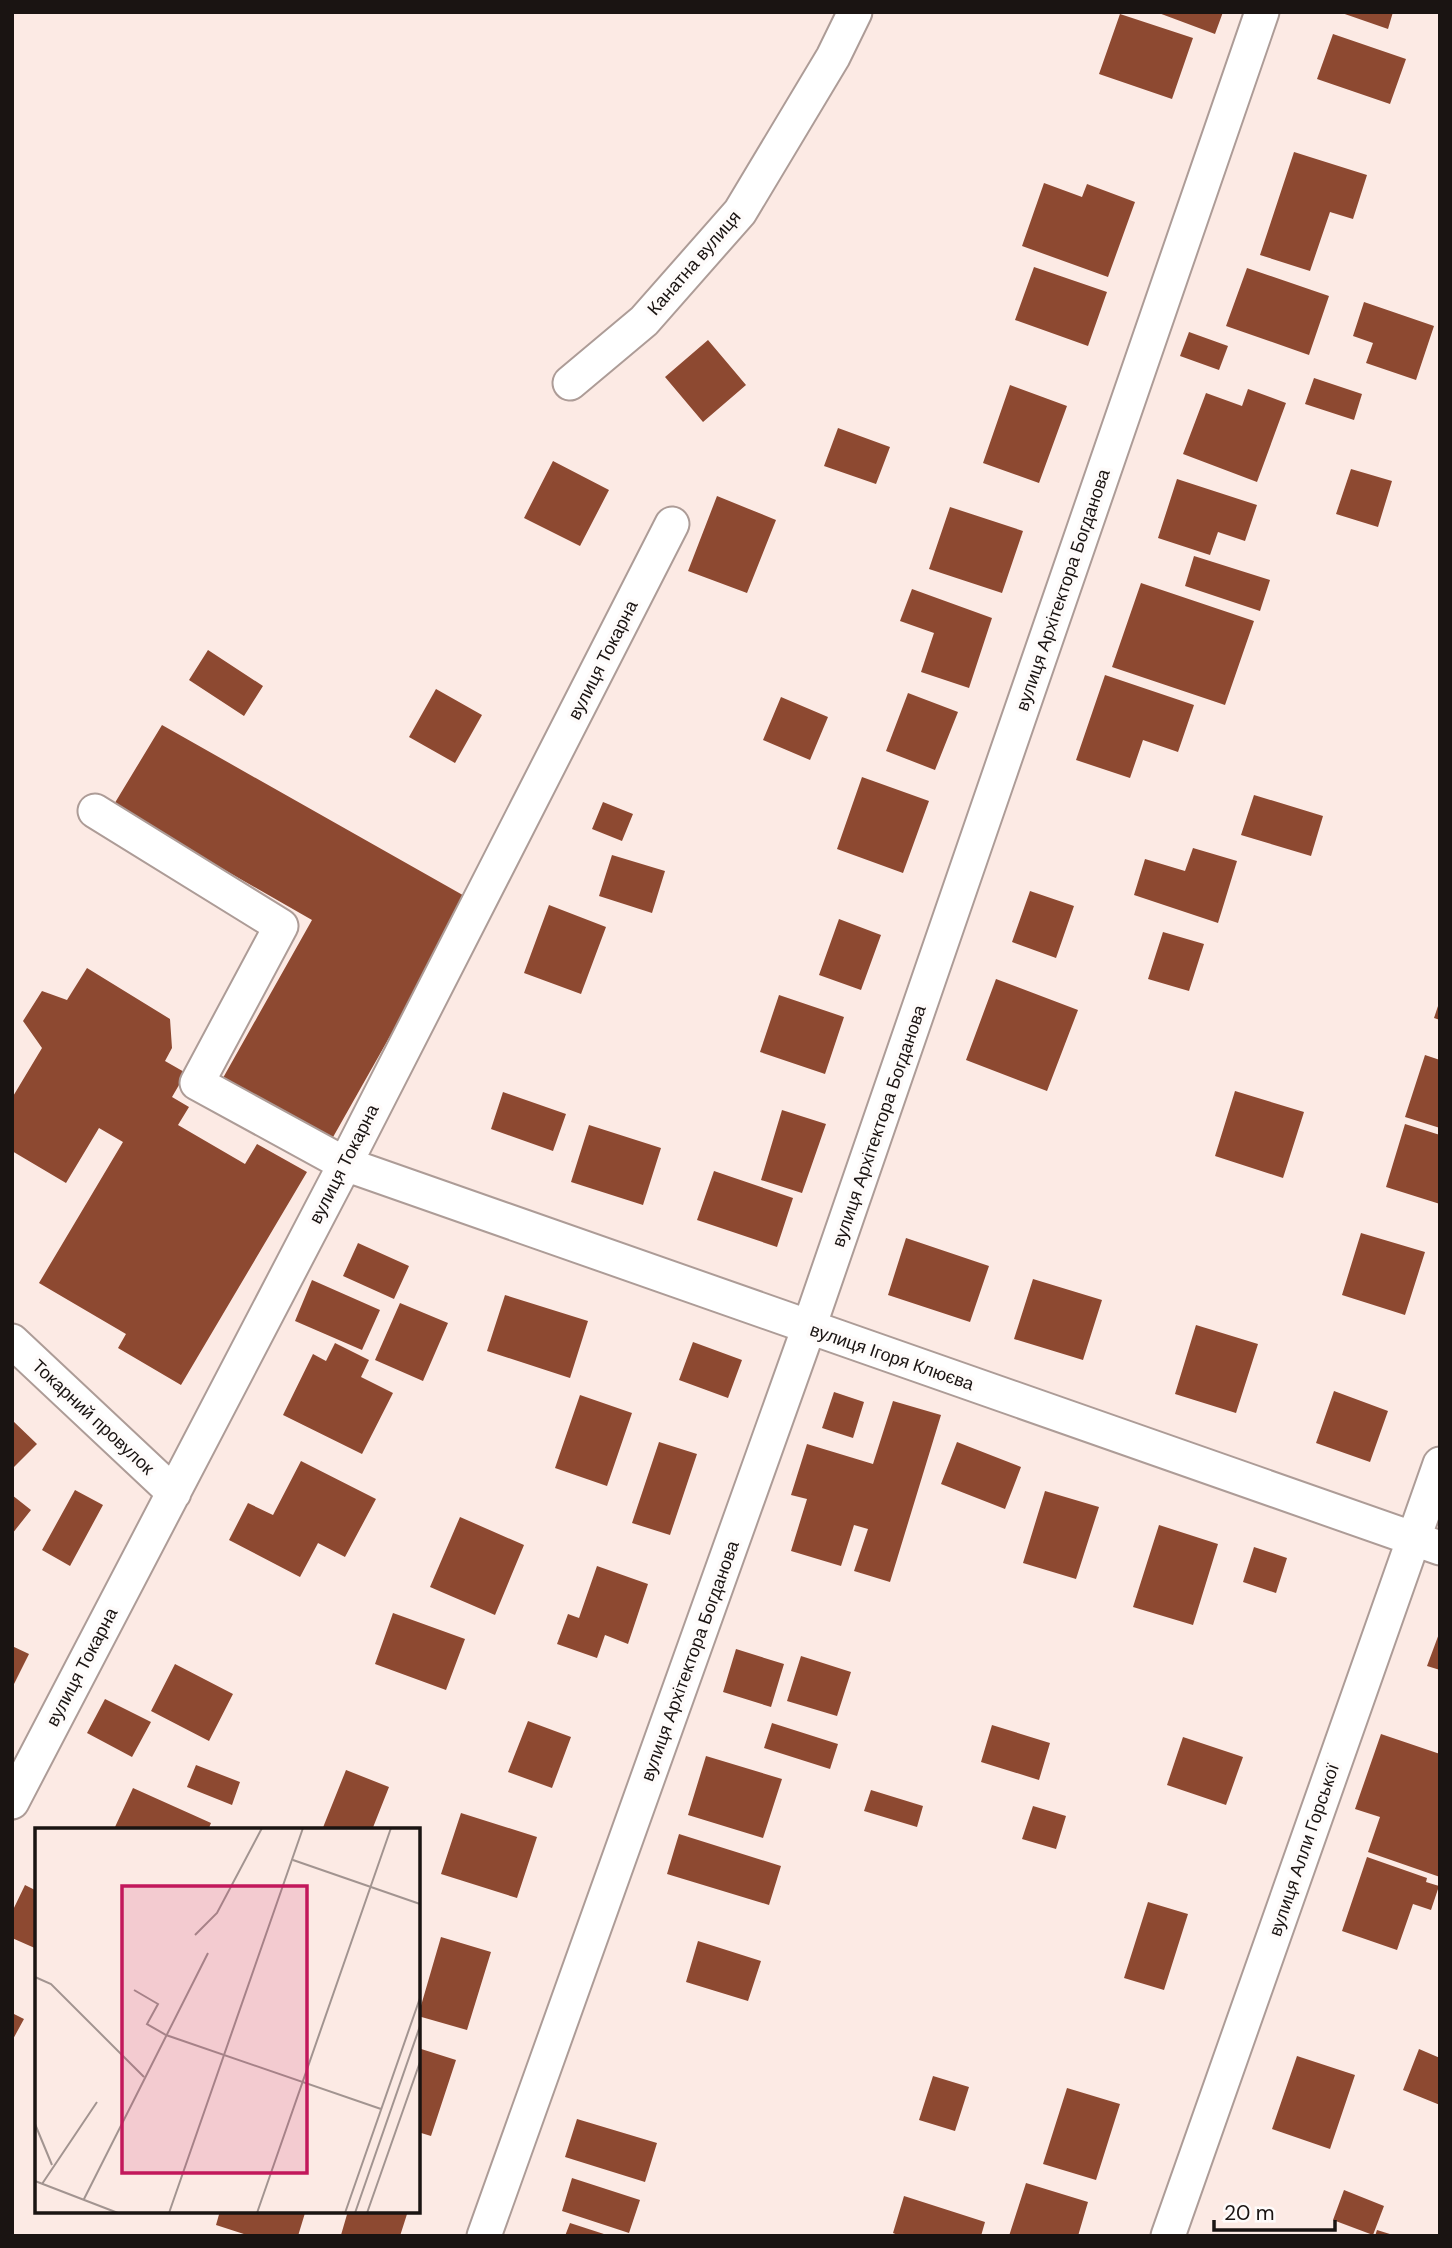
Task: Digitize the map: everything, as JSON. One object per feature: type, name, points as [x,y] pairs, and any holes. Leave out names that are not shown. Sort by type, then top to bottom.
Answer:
[{"type":"street","name":"Канатна вулиця","points":[[570,383],[644,321],[740,212],[833,57],[855,12]]},
{"type":"street","name":"вулиця Архітектора Богданова","points":[[484,2236],[809,1328],[1262,12]]},
{"type":"street","name":"вулиця Токарна","points":[[12,1802],[345,1164],[672,524]]},
{"type":"street","name":"вулиця Ігоря Клюєва","points":[[95,811],[281,926],[197,1083],[345,1164],[1427,1544]]},
{"type":"street","name":"Токарний провулок","points":[[12,1341],[174,1493]]},
{"type":"street","name":"вулиця Алли Горської","points":[[1168,2236],[1427,1544],[1440,1464]]},
{"type":"building","points":[[1156,12],[1223,12],[1215,34]]},
{"type":"building","points":[[1339,12],[1393,12],[1388,29]]},
{"type":"building","points":[[1120,14],[1193,38],[1172,99],[1099,74]]},
{"type":"building","points":[[1333,34],[1406,59],[1390,104],[1317,79]]},
{"type":"building","points":[[1294,152],[1367,175],[1353,219],[1330,212],[1310,271],[1260,255]]},
{"type":"building","points":[[1044,183],[1082,197],[1087,184],[1135,202],[1108,277],[1022,246]]},
{"type":"building","points":[[1034,267],[1107,292],[1088,346],[1015,320]]},
{"type":"building","points":[[1247,268],[1329,296],[1309,355],[1226,326]]},
{"type":"building","points":[[1364,302],[1434,326],[1416,380],[1366,363],[1373,343],[1353,336]]},
{"type":"building","points":[[1189,332],[1228,346],[1219,370],[1180,356]]},
{"type":"building","points":[[708,340],[746,385],[703,422],[665,377]]},
{"type":"building","points":[[1314,378],[1362,394],[1354,420],[1305,404]]},
{"type":"building","points":[[1010,385],[1067,406],[1039,483],[983,463]]},
{"type":"building","points":[[1248,389],[1286,403],[1257,482],[1183,454],[1206,393],[1242,406]]},
{"type":"building","points":[[838,428],[890,447],[876,484],[824,466]]},
{"type":"building","points":[[553,461],[609,490],[580,546],[524,518]]},
{"type":"building","points":[[1351,469],[1392,481],[1378,527],[1336,514]]},
{"type":"building","points":[[1177,479],[1257,505],[1245,541],[1218,532],[1210,555],[1158,538]]},
{"type":"building","points":[[717,496],[776,520],[747,593],[688,571]]},
{"type":"building","points":[[950,507],[1023,531],[1002,593],[929,569]]},
{"type":"building","points":[[1194,556],[1270,580],[1260,611],[1185,586]]},
{"type":"building","points":[[1141,583],[1254,621],[1225,705],[1112,667]]},
{"type":"building","points":[[912,589],[992,618],[969,688],[921,672],[934,633],[900,621]]},
{"type":"building","points":[[208,650],[263,686],[244,716],[189,680]]},
{"type":"building","points":[[1105,675],[1194,705],[1178,752],[1143,740],[1130,778],[1076,760]]},
{"type":"building","points":[[436,689],[482,715],[455,763],[409,737]]},
{"type":"building","points":[[908,693],[958,712],[935,770],[886,751]]},
{"type":"building","points":[[781,697],[828,717],[810,760],[763,740]]},
{"type":"building","points":[[162,725],[468,898],[328,1146],[219,1085],[312,920],[113,806]]},
{"type":"building","points":[[862,777],[929,801],[903,873],[837,849]]},
{"type":"building","points":[[1254,795],[1323,816],[1311,856],[1241,835]]},
{"type":"building","points":[[603,802],[633,814],[622,841],[592,829]]},
{"type":"building","points":[[1193,848],[1237,861],[1218,923],[1134,895],[1145,859],[1185,871]]},
{"type":"building","points":[[612,855],[665,871],[652,913],[599,896]]},
{"type":"building","points":[[1030,891],[1074,906],[1056,958],[1012,942]]},
{"type":"building","points":[[549,905],[606,927],[581,994],[524,973]]},
{"type":"building","points":[[839,919],[881,935],[861,990],[819,975]]},
{"type":"building","points":[[1163,932],[1204,944],[1189,991],[1148,979]]},
{"type":"building","points":[[87,968],[170,1019],[172,1048],[165,1061],[186,1073],[172,1097],[189,1107],[178,1125],[245,1164],[257,1144],[307,1172],[181,1385],[118,1348],[126,1334],[39,1283],[123,1142],[99,1128],[66,1183],[12,1151],[12,1098],[42,1048],[23,1021],[42,991],[67,1000]]},
{"type":"building","points":[[996,979],[1078,1010],[1047,1091],[966,1060]]},
{"type":"building","points":[[779,995],[844,1017],[825,1074],[760,1052]]},
{"type":"building","points":[[1440,1000],[1440,1020],[1434,1018]]},
{"type":"building","points":[[1425,1055],[1440,1060],[1440,1128],[1405,1117]]},
{"type":"building","points":[[1235,1091],[1304,1112],[1283,1178],[1215,1156]]},
{"type":"building","points":[[503,1092],[566,1114],[553,1151],[491,1129]]},
{"type":"building","points":[[782,1110],[826,1124],[802,1193],[761,1180]]},
{"type":"building","points":[[1405,1124],[1440,1135],[1440,1204],[1386,1187]]},
{"type":"building","points":[[589,1125],[661,1148],[643,1205],[571,1182]]},
{"type":"building","points":[[714,1171],[793,1198],[777,1247],[697,1220]]},
{"type":"building","points":[[1361,1233],[1425,1252],[1405,1315],[1342,1295]]},
{"type":"building","points":[[906,1238],[989,1266],[970,1322],[888,1295]]},
{"type":"building","points":[[358,1243],[409,1266],[394,1299],[343,1276]]},
{"type":"building","points":[[1033,1279],[1102,1300],[1083,1360],[1014,1339]]},
{"type":"building","points":[[312,1280],[380,1310],[362,1350],[295,1321]]},
{"type":"building","points":[[505,1295],[588,1321],[570,1378],[487,1351]]},
{"type":"building","points":[[400,1303],[448,1323],[423,1381],[375,1360]]},
{"type":"building","points":[[1196,1325],[1258,1344],[1236,1413],[1175,1394]]},
{"type":"building","points":[[693,1342],[742,1360],[728,1398],[679,1380]]},
{"type":"building","points":[[335,1343],[369,1360],[361,1377],[393,1393],[362,1454],[283,1415],[313,1354],[326,1361]]},
{"type":"building","points":[[1334,1391],[1388,1411],[1370,1462],[1316,1443]]},
{"type":"building","points":[[834,1392],[864,1402],[853,1438],[822,1428]]},
{"type":"building","points":[[580,1395],[632,1413],[607,1486],[555,1468]]},
{"type":"building","points":[[893,1401],[941,1415],[890,1582],[854,1571],[868,1529],[854,1525],[841,1566],[791,1551],[807,1499],[791,1495],[807,1444],[873,1464]]},
{"type":"building","points":[[12,1420],[37,1444],[12,1469]]},
{"type":"building","points":[[659,1442],[697,1454],[670,1535],[632,1523]]},
{"type":"building","points":[[957,1442],[1021,1467],[1005,1509],[941,1484]]},
{"type":"building","points":[[301,1461],[376,1499],[345,1557],[318,1543],[300,1577],[229,1540],[248,1503],[273,1515]]},
{"type":"building","points":[[75,1490],[103,1505],[70,1566],[42,1550]]},
{"type":"building","points":[[1045,1491],[1099,1507],[1076,1579],[1023,1563]]},
{"type":"building","points":[[12,1495],[31,1510],[12,1534]]},
{"type":"building","points":[[460,1517],[524,1545],[495,1615],[430,1587]]},
{"type":"building","points":[[1159,1525],[1218,1544],[1193,1625],[1133,1607]]},
{"type":"building","points":[[1254,1547],[1287,1558],[1276,1593],[1243,1582]]},
{"type":"building","points":[[597,1566],[648,1584],[628,1644],[605,1635],[597,1658],[557,1644],[568,1614],[579,1618]]},
{"type":"building","points":[[393,1613],[465,1639],[446,1690],[375,1664]]},
{"type":"building","points":[[1440,1631],[1440,1670],[1427,1666]]},
{"type":"building","points":[[12,1646],[29,1654],[12,1688]]},
{"type":"building","points":[[736,1649],[784,1664],[771,1707],[723,1692]]},
{"type":"building","points":[[801,1656],[851,1672],[837,1716],[787,1701]]},
{"type":"building","points":[[175,1664],[233,1694],[209,1741],[151,1711]]},
{"type":"building","points":[[105,1699],[151,1722],[132,1757],[87,1733]]},
{"type":"building","points":[[528,1721],[571,1737],[552,1788],[508,1772]]},
{"type":"building","points":[[772,1723],[838,1744],[830,1769],[764,1748]]},
{"type":"building","points":[[992,1725],[1050,1743],[1039,1780],[981,1762]]},
{"type":"building","points":[[1381,1734],[1440,1754],[1440,1877],[1368,1852],[1380,1817],[1355,1809]]},
{"type":"building","points":[[1183,1737],[1243,1757],[1226,1805],[1167,1785]]},
{"type":"building","points":[[706,1756],[782,1779],[763,1838],[688,1815]]},
{"type":"building","points":[[196,1765],[240,1782],[232,1805],[187,1787]]},
{"type":"building","points":[[346,1770],[389,1787],[373,1828],[323,1828]]},
{"type":"building","points":[[133,1788],[211,1823],[209,1828],[115,1827]]},
{"type":"building","points":[[871,1790],[923,1806],[917,1827],[864,1811]]},
{"type":"building","points":[[1033,1806],[1066,1816],[1056,1849],[1022,1839]]},
{"type":"building","points":[[461,1813],[537,1837],[517,1898],[441,1874]]},
{"type":"building","points":[[679,1834],[781,1866],[769,1905],[667,1874]]},
{"type":"building","points":[[1367,1857],[1427,1878],[1426,1882],[1439,1886],[1431,1910],[1413,1904],[1397,1950],[1342,1931]]},
{"type":"building","points":[[25,1885],[35,1890],[35,1948],[12,1938],[12,1912]]},
{"type":"building","points":[[1148,1902],[1188,1914],[1164,1990],[1124,1978]]},
{"type":"building","points":[[441,1937],[491,1952],[467,2030],[420,2017]]},
{"type":"building","points":[[698,1941],[761,1961],[748,2001],[686,1982]]},
{"type":"building","points":[[12,2013],[24,2019],[12,2041]]},
{"type":"building","points":[[420,2049],[456,2060],[431,2136],[420,2133]]},
{"type":"building","points":[[1419,2049],[1440,2058],[1440,2105],[1403,2090]]},
{"type":"building","points":[[1297,2056],[1355,2075],[1330,2149],[1272,2129]]},
{"type":"building","points":[[933,2076],[969,2087],[955,2131],[919,2120]]},
{"type":"building","points":[[1067,2088],[1120,2104],[1096,2180],[1043,2164]]},
{"type":"building","points":[[577,2119],[657,2143],[645,2182],[565,2157]]},
{"type":"building","points":[[572,2178],[640,2200],[629,2233],[562,2211]]},
{"type":"building","points":[[1026,2183],[1088,2202],[1078,2236],[1009,2236]]},
{"type":"building","points":[[1344,2190],[1384,2206],[1373,2235],[1333,2220]]},
{"type":"building","points":[[904,2196],[985,2222],[981,2236],[900,2236],[893,2233]]},
{"type":"building","points":[[219,2213],[305,2213],[298,2236],[250,2236],[216,2225]]},
{"type":"building","points":[[347,2213],[407,2213],[400,2236],[341,2235]]},
{"type":"building","points":[[570,2223],[607,2235],[607,2236],[565,2236]]},
{"type":"building","points":[[1377,2230],[1393,2235],[1393,2236],[1375,2236]]}]
